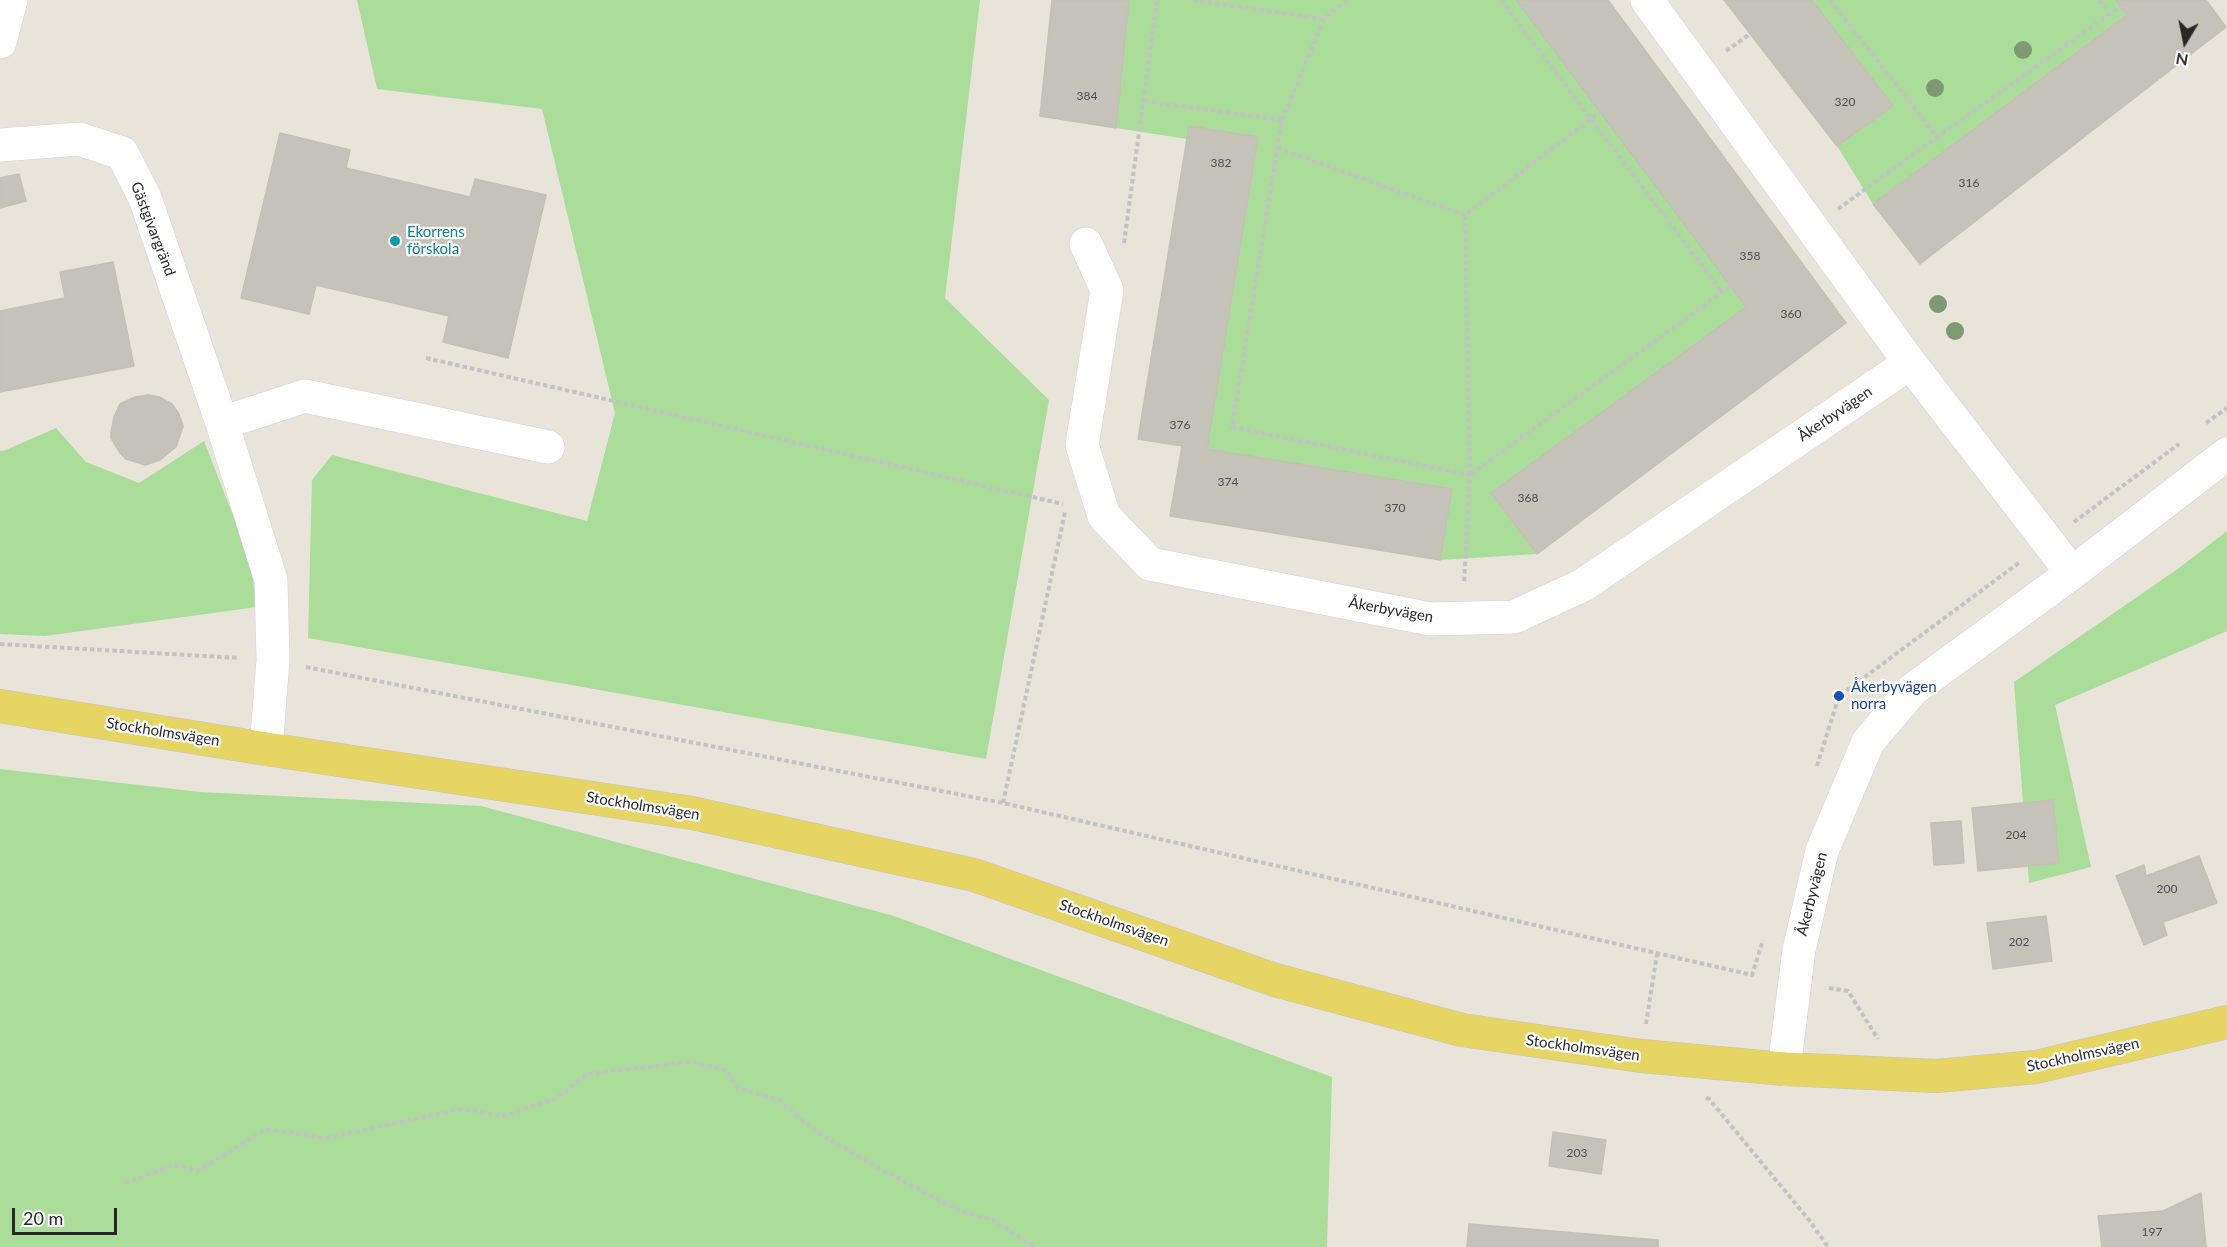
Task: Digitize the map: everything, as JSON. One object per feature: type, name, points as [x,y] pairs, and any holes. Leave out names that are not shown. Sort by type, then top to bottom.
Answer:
[{"type":"main road","name":"Stockholmsvägen","points":[[0,706],[692,813],[974,875],[1286,982],[1462,1030],[1641,1056],[1784,1069],[1936,1076],[2036,1067],[2227,1022]]},
{"type":"street","points":[[0,42],[11,0]]},
{"type":"street","points":[[1647,0],[1910,363],[2072,573]]},
{"type":"street","name":"Gästgivargränd","points":[[0,145],[79,139],[122,153],[145,198],[222,423],[271,580],[273,660],[267,749]]},
{"type":"street","points":[[1086,244],[1107,290]]},
{"type":"street","name":"Åkerbyvägen","points":[[1107,290],[1082,445],[1104,516],[1150,564],[1430,619],[1514,616],[1583,585],[1910,363]]},
{"type":"street","points":[[222,423],[305,396],[548,447]]},
{"type":"street","name":"Åkerbyvägen","points":[[1784,1069],[1799,950],[1821,851],[1868,742],[1912,690],[2072,573],[2227,454]]},
{"type":"path","points":[[1107,290],[1121,259],[1157,0]]},
{"type":"path","points":[[1192,0],[1324,19]]},
{"type":"path","points":[[1346,0],[1324,19],[1282,120],[1232,427],[1470,475],[1731,286]]},
{"type":"path","points":[[1501,0],[1722,292]]},
{"type":"path","points":[[1830,0],[1937,137]]},
{"type":"path","points":[[2098,0],[2109,14]]},
{"type":"path","points":[[1812,227],[2121,6]]},
{"type":"path","points":[[1144,101],[1282,120]]},
{"type":"path","points":[[1465,215],[1600,111]]},
{"type":"path","points":[[1277,148],[1465,215]]},
{"type":"path","points":[[1461,618],[1470,475],[1465,215]]},
{"type":"path","points":[[426,358],[1067,505],[1003,803]]},
{"type":"path","points":[[0,644],[273,660],[1003,803],[1711,966]]},
{"type":"path","points":[[1641,1056],[1657,954]]},
{"type":"path","points":[[1752,975],[1795,984],[1848,991],[1882,1046]]},
{"type":"path","points":[[125,1184],[174,1165],[198,1171],[266,1129],[326,1138],[462,1109],[504,1116],[557,1098],[587,1074],[691,1062],[726,1070],[737,1088],[779,1100],[815,1131],[882,1170],[962,1212],[993,1220],[1034,1247]]},
{"type":"path","points":[[1698,1097],[1709,1099],[1809,1220],[1828,1247]]},
{"type":"green space","points":[[357,0],[980,0],[945,298],[1049,400],[986,759],[308,638],[312,480],[332,455],[587,521],[615,413],[542,109],[377,89]]},
{"type":"green space","points":[[1129,0],[1516,0],[1746,307],[1492,493],[1537,554],[1440,560],[1207,449],[1187,139],[1116,128]]},
{"type":"green space","points":[[1812,0],[2116,0],[2127,15],[1873,204],[1837,146],[1892,105]]},
{"type":"green space","points":[[56,428],[86,462],[139,483],[204,441],[250,559],[257,607],[45,636],[0,634],[0,451]]},
{"type":"green space","points":[[2227,531],[2227,631],[2055,705],[2091,867],[2029,883],[2014,682],[2179,568]]},
{"type":"green space","points":[[0,769],[200,792],[481,806],[894,916],[1332,1077],[1327,1247],[0,1247]]},
{"type":"building","points":[[1052,0],[1129,0],[1116,128],[1040,116]]},
{"type":"building","points":[[1516,0],[1608,0],[1846,323],[1537,554],[1491,493],[1746,307]]},
{"type":"building","points":[[1724,0],[1812,0],[1893,106],[1837,146]]},
{"type":"building","points":[[2116,0],[2206,0],[2226,27],[1920,264],[1873,204],[2127,15]]},
{"type":"building","points":[[1189,126],[1258,137],[1207,449],[1452,489],[1440,560],[1170,516],[1182,446],[1138,439]]},
{"type":"building","name":"Ekorrens förskola","points":[[280,133],[350,150],[346,168],[470,197],[475,179],[546,195],[508,358],[443,342],[449,316],[316,285],[309,314],[241,298]]},
{"type":"building","points":[[19,174],[26,201],[0,208],[0,178]]},
{"type":"building","points":[[113,262],[134,366],[0,392],[0,311],[65,298],[60,272]]},
{"type":"building","points":[[148,395],[159,397],[172,404],[183,426],[176,447],[160,460],[145,465],[126,459],[111,438],[111,432],[120,404],[135,397]]},
{"type":"building","points":[[2053,800],[2059,863],[1978,871],[1972,808]]},
{"type":"building","points":[[1961,821],[1964,863],[1934,865],[1931,823]]},
{"type":"building","points":[[2199,856],[2217,903],[2163,922],[2167,935],[2144,945],[2116,876],[2144,865],[2146,876]]},
{"type":"building","points":[[2046,916],[2052,961],[1993,969],[1987,923]]},
{"type":"building","points":[[1553,1132],[1606,1140],[1601,1174],[1549,1166]]},
{"type":"building","points":[[2201,1193],[2206,1247],[2102,1247],[2098,1216],[2163,1211]]},
{"type":"building","points":[[1469,1224],[1658,1240],[1658,1247],[1467,1247]]},
{"type":"place","name":"Ekorrens förskola","points":[[395,241]]},
{"type":"place","name":"Åkerbyvägen norra","points":[[1839,696]]}]
